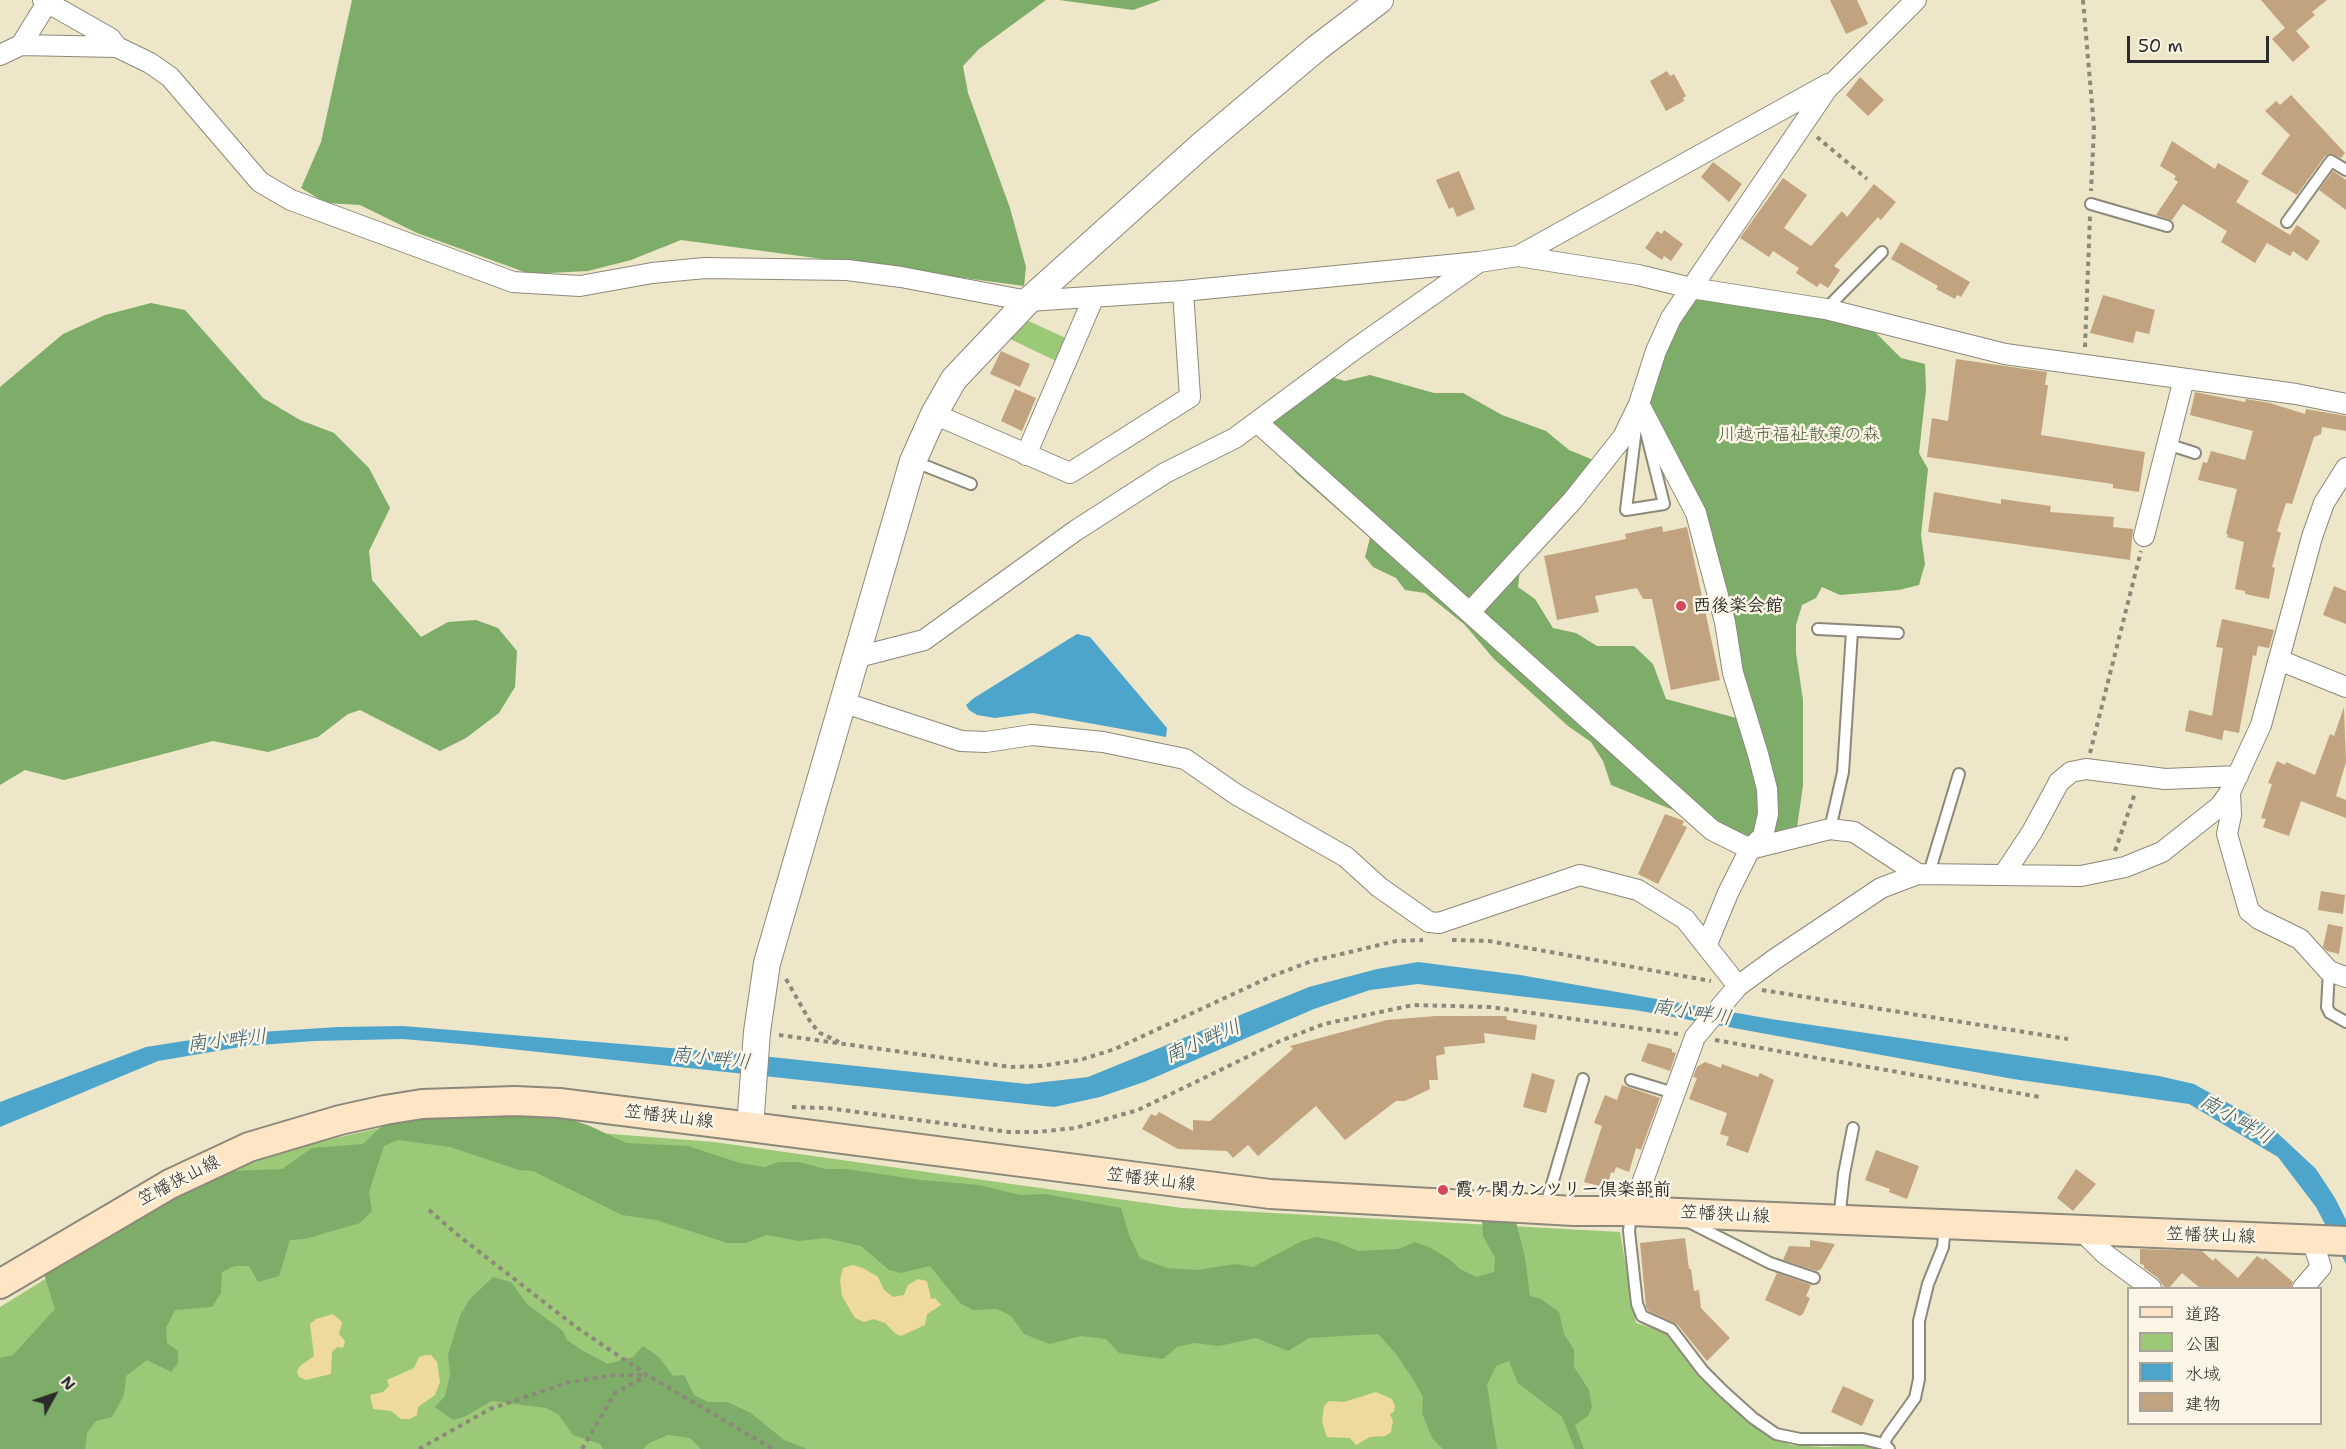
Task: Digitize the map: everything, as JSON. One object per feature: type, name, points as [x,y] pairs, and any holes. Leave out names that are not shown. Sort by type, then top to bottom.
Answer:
[{"type":"main road","name":"笠幡狭山線","points":[[0,1284],[124,1210],[212,1162],[288,1134],[385,1110],[422,1104],[526,1102],[752,1113],[1270,1194],[1545,1210],[1670,1212],[2325,1240]]},
{"type":"street","points":[[752,1113],[757,1036],[767,963],[913,461],[934,414],[954,379],[1028,301],[1203,144],[1317,48],[1380,0]]},
{"type":"street","points":[[1470,612],[1573,500],[1623,436],[1639,404],[1656,351],[1671,318],[1691,288],[1836,79],[1916,0]]},
{"type":"street","points":[[21,45],[45,2],[110,38],[117,47]]},
{"type":"street","points":[[0,55],[21,45],[117,47],[150,63],[170,77],[260,182],[291,201],[513,282],[580,286],[652,273],[705,268],[847,270],[901,277],[1028,301],[1093,299],[1183,291],[1479,262],[1518,256],[1638,275],[1691,288],[1826,309],[2005,354],[2296,394],[2346,404]]},
{"type":"street","points":[[1518,256],[1836,79]]},
{"type":"street","points":[[854,658],[924,640],[1085,524],[1165,472],[1234,438],[1479,262]]},
{"type":"street","points":[[934,414],[1070,473],[1190,397],[1183,291]]},
{"type":"street","points":[[1026,454],[1093,299]]},
{"type":"street","points":[[2144,536],[2184,379]]},
{"type":"street","points":[[1639,404],[1696,513],[1725,622],[1733,673],[1767,789],[1768,814],[1762,836],[1750,849],[1728,893],[1707,944]]},
{"type":"street","points":[[1257,422],[1712,830],[1750,849],[1830,829],[1854,832],[1924,874]]},
{"type":"street","points":[[1632,1211],[1696,1036],[1738,987],[1881,888],[1924,874],[2081,876],[2125,867],[2162,852],[2206,819],[2234,784],[2261,725],[2312,537],[2324,503],[2346,468]]},
{"type":"street","points":[[2279,660],[2346,687]]},
{"type":"street","points":[[842,702],[961,741],[986,742],[1032,735],[1103,742],[1185,759],[1237,795],[1346,856],[1379,887],[1429,922],[1439,922],[1580,875],[1638,890],[1685,919],[1707,944],[1738,987]]},
{"type":"street","points":[[2004,874],[2032,832],[2059,782],[2071,772],[2086,769],[2234,784]]},
{"type":"street","points":[[2234,784],[2227,834],[2248,911],[2259,919],[2300,939],[2337,974]]},
{"type":"street","points":[[2081,1230],[2104,1254],[2150,1287]]},
{"type":"street","points":[[2304,1287],[2321,1267],[2325,1240]]},
{"type":"lane","points":[[2287,222],[2331,161],[2346,170]]},
{"type":"lane","points":[[2091,204],[2167,226]]},
{"type":"lane","points":[[1826,309],[1882,252]]},
{"type":"lane","points":[[1639,404],[1664,504],[1626,510],[1630,475],[1639,404]]},
{"type":"lane","points":[[2167,444],[2195,453]]},
{"type":"lane","points":[[913,461],[971,484]]},
{"type":"lane","points":[[1818,629],[1898,633]]},
{"type":"lane","points":[[1830,829],[1843,772],[1852,631]]},
{"type":"lane","points":[[1924,874],[1959,774]]},
{"type":"lane","points":[[2337,974],[2327,1007],[2330,1013],[2346,1022]]},
{"type":"lane","points":[[1545,1210],[1583,1079]]},
{"type":"lane","points":[[1630,1080],[1674,1094]]},
{"type":"lane","points":[[1839,1221],[1844,1174],[1853,1128]]},
{"type":"lane","points":[[1632,1211],[1629,1231],[1637,1304],[1642,1316],[1671,1329],[1702,1371],[1753,1418],[1776,1434],[1800,1439],[1863,1439],[1887,1447],[1915,1398],[1918,1379],[1919,1321],[1928,1284],[1943,1247],[1945,1225]]},
{"type":"lane","points":[[1670,1212],[1770,1263],[1814,1278]]},
{"type":"path","points":[[2083,0],[2094,128],[2084,365]]},
{"type":"path","points":[[1802,125],[1867,179]]},
{"type":"path","points":[[2086,769],[2144,536]]},
{"type":"path","points":[[2108,870],[2141,775]]},
{"type":"path","points":[[757,1036],[906,1051],[1011,1067],[1041,1066],[1080,1060],[1115,1049],[1272,976],[1312,961],[1396,941],[1431,940]]},
{"type":"path","points":[[1443,940],[1489,940],[1738,987],[2068,1039]]},
{"type":"path","points":[[767,963],[784,975],[793,987],[803,1011],[820,1033],[845,1045]]},
{"type":"path","points":[[785,1107],[827,1108],[1009,1132],[1075,1128],[1138,1110],[1281,1041],[1324,1024],[1413,1005],[1490,1007],[1696,1036],[2040,1098]]},
{"type":"path","points":[[429,1210],[576,1327],[647,1375],[773,1449]]},
{"type":"path","points":[[419,1449],[490,1409],[570,1382],[615,1375],[647,1375]]},
{"type":"path","points":[[582,1449],[615,1393],[647,1375]]},
{"type":"green space","points":[[352,0],[1046,0],[979,49],[963,66],[968,93],[1010,208],[1026,267],[1024,286],[681,240],[631,260],[588,271],[530,274],[417,233],[360,205],[326,203],[301,188],[321,142]]},
{"type":"green space","points":[[1059,0],[1161,0],[1133,10]]},
{"type":"green space","name":"川越市福祉散策の森","points":[[1706,293],[1870,327],[1901,358],[1925,364],[1926,390],[1919,453],[1928,469],[1921,535],[1925,564],[1919,585],[1899,590],[1840,595],[1822,587],[1816,598],[1802,605],[1796,625],[1796,653],[1803,700],[1803,785],[1797,828],[1748,840],[1611,785],[1603,761],[1591,742],[1568,726],[1494,659],[1464,624],[1425,593],[1405,590],[1396,578],[1373,567],[1365,557],[1370,538],[1295,472],[1272,440],[1269,400],[1293,385],[1328,376],[1345,381],[1370,375],[1434,393],[1463,393],[1502,415],[1546,431],[1569,450],[1591,459],[1600,477],[1520,570],[1518,587],[1535,599],[1553,628],[1576,633],[1597,646],[1634,646],[1653,664],[1666,699],[1740,719],[1746,688],[1650,403],[1669,343],[1687,306]]},
{"type":"green space","points":[[151,303],[185,310],[263,398],[300,420],[334,433],[369,468],[390,508],[369,551],[372,580],[421,637],[448,622],[476,620],[498,628],[517,651],[515,687],[499,713],[466,738],[440,751],[360,710],[348,714],[318,737],[268,752],[213,741],[64,780],[25,770],[0,785],[0,387],[63,334],[105,315]]},
{"type":"green space","points":[[1024,319],[1068,339],[1058,362],[1006,337]]},
{"type":"green space","points":[[502,1113],[558,1115],[590,1126],[626,1143],[688,1146],[740,1163],[764,1167],[779,1162],[799,1162],[825,1169],[846,1169],[921,1180],[979,1185],[1020,1195],[1045,1194],[1121,1208],[1129,1235],[1140,1258],[1167,1268],[1197,1270],[1235,1264],[1253,1267],[1302,1241],[1317,1237],[1358,1251],[1398,1249],[1415,1242],[1429,1247],[1460,1269],[1476,1277],[1494,1272],[1495,1258],[1483,1236],[1482,1220],[1516,1222],[1525,1257],[1530,1296],[1541,1299],[1559,1312],[1564,1334],[1574,1350],[1574,1367],[1589,1390],[1592,1407],[1588,1416],[1575,1425],[1584,1449],[1575,1449],[1562,1417],[1518,1383],[1509,1361],[1496,1366],[1487,1385],[1497,1449],[1443,1449],[1432,1438],[1422,1413],[1423,1397],[1413,1379],[1396,1354],[1378,1334],[1309,1338],[1288,1351],[1256,1338],[1219,1346],[1194,1343],[1177,1347],[1163,1359],[1119,1353],[1106,1339],[1081,1336],[1050,1344],[1024,1334],[1011,1316],[997,1309],[973,1310],[960,1303],[930,1266],[901,1273],[889,1270],[861,1246],[826,1238],[799,1241],[766,1235],[746,1243],[727,1243],[656,1220],[622,1215],[533,1171],[519,1170],[450,1147],[398,1140],[384,1146],[369,1192],[372,1211],[360,1223],[305,1239],[290,1240],[279,1276],[258,1282],[249,1266],[235,1266],[222,1272],[221,1293],[212,1307],[175,1310],[166,1328],[167,1343],[178,1351],[178,1363],[171,1372],[147,1360],[126,1376],[124,1395],[112,1417],[96,1421],[87,1433],[85,1449],[0,1449],[0,1358],[13,1355],[55,1309],[43,1271],[194,1181],[232,1171],[282,1169],[312,1148],[363,1144],[388,1120]]},
{"type":"green space","points":[[384,1127],[548,1129],[714,1142],[1182,1208],[1620,1232],[1636,1323],[1665,1332],[1701,1376],[1759,1430],[1791,1445],[1825,1447],[1869,1445],[1875,1449],[0,1449],[0,1307],[236,1161]]},
{"type":"green space","points":[[493,1277],[511,1282],[527,1304],[563,1331],[567,1340],[585,1352],[608,1364],[633,1357],[643,1346],[659,1357],[673,1376],[684,1375],[694,1395],[708,1402],[727,1402],[751,1413],[784,1440],[807,1449],[701,1449],[690,1438],[668,1435],[649,1443],[643,1449],[603,1449],[600,1444],[573,1435],[558,1414],[546,1408],[492,1401],[466,1416],[453,1420],[435,1407],[445,1396],[450,1375],[448,1355],[460,1316],[469,1300]]},
{"type":"sand","points":[[853,1265],[878,1277],[884,1290],[893,1297],[904,1295],[908,1285],[918,1279],[927,1281],[931,1299],[935,1298],[941,1305],[927,1314],[925,1325],[901,1336],[885,1323],[873,1319],[864,1322],[855,1318],[842,1296],[840,1280],[843,1268]]},
{"type":"sand","points":[[333,1314],[342,1322],[339,1334],[345,1341],[343,1348],[337,1347],[332,1352],[331,1374],[306,1380],[299,1377],[297,1371],[300,1366],[314,1356],[310,1324],[316,1319]]},
{"type":"sand","points":[[431,1355],[437,1362],[440,1382],[435,1395],[418,1407],[417,1415],[410,1419],[401,1419],[391,1411],[373,1409],[370,1395],[383,1392],[389,1386],[387,1380],[414,1368],[419,1357]]},
{"type":"sand","points":[[1376,1392],[1392,1399],[1395,1406],[1394,1412],[1390,1414],[1393,1421],[1391,1432],[1386,1436],[1370,1437],[1356,1445],[1350,1438],[1327,1437],[1322,1422],[1324,1406],[1329,1401],[1344,1402]]},
{"type":"water","points":[[1077,634],[1090,637],[1167,728],[1166,737],[1033,713],[995,718],[977,715],[969,710],[966,705],[974,698]]},
{"type":"water","name":"南小畔川","points":[[1418,962],[1520,975],[1771,1019],[2159,1076],[2194,1084],[2271,1127],[2316,1169],[2346,1220],[2346,1264],[2316,1207],[2278,1157],[2189,1104],[2013,1079],[1635,1010],[1418,984],[1370,990],[1314,1009],[1144,1082],[1100,1097],[1054,1107],[403,1039],[314,1041],[246,1046],[158,1061],[0,1127],[0,1102],[146,1047],[229,1034],[338,1027],[403,1026],[743,1054],[1027,1084],[1088,1077],[1309,987],[1377,969]]},
{"type":"building","points":[[1830,0],[1857,0],[1868,24],[1846,34]]},
{"type":"building","points":[[2261,0],[2327,0],[2312,12],[2315,15],[2296,31],[2310,47],[2293,62],[2272,39],[2285,28]]},
{"type":"building","points":[[1667,71],[1670,76],[1674,74],[1686,96],[1683,98],[1684,101],[1666,111],[1650,81]]},
{"type":"building","points":[[1860,77],[1884,100],[1868,116],[1846,95]]},
{"type":"building","points":[[2291,95],[2345,153],[2341,158],[2332,154],[2325,156],[2297,195],[2261,174],[2290,135],[2265,111],[2276,101],[2280,105]]},
{"type":"building","points":[[2172,141],[2215,169],[2218,163],[2249,181],[2236,202],[2290,235],[2297,225],[2320,241],[2307,261],[2293,251],[2290,256],[2267,243],[2255,263],[2221,242],[2227,231],[2183,204],[2172,220],[2156,215],[2178,182],[2174,179],[2176,176],[2160,166]]},
{"type":"building","points":[[1713,162],[1742,184],[1729,202],[1701,177]]},
{"type":"building","points":[[1459,171],[1475,209],[1457,217],[1453,207],[1449,209],[1436,180]]},
{"type":"building","points":[[2333,171],[2346,180],[2346,210],[2319,190]]},
{"type":"building","points":[[1783,178],[1807,195],[1784,228],[1811,246],[1842,211],[1847,217],[1874,184],[1896,202],[1881,220],[1878,217],[1834,266],[1840,270],[1828,288],[1820,283],[1817,287],[1796,273],[1799,268],[1773,251],[1769,257],[1740,238]]},
{"type":"building","points":[[1664,230],[1683,244],[1671,261],[1664,256],[1662,260],[1645,248],[1657,231],[1662,234]]},
{"type":"building","points":[[1901,242],[1970,282],[1961,297],[1957,295],[1955,299],[1936,289],[1938,286],[1891,259]]},
{"type":"building","points":[[2103,295],[2155,310],[2149,334],[2136,331],[2133,343],[2090,333]]},
{"type":"building","points":[[1001,351],[1030,364],[1020,387],[990,374]]},
{"type":"building","points":[[1956,359],[2047,372],[2045,385],[2048,385],[2041,435],[2145,452],[2139,492],[2113,488],[2113,484],[1927,457],[1932,418],[1948,421]]},
{"type":"building","points":[[1015,389],[1036,398],[1022,431],[1001,421]]},
{"type":"building","points":[[2195,392],[2245,402],[2246,399],[2270,403],[2305,414],[2306,409],[2346,416],[2346,431],[2322,427],[2321,434],[2314,437],[2292,504],[2286,503],[2277,531],[2281,533],[2272,567],[2275,568],[2269,599],[2245,594],[2245,591],[2235,589],[2244,542],[2227,537],[2228,534],[2226,534],[2237,489],[2198,480],[2203,462],[2207,463],[2211,451],[2245,460],[2253,431],[2190,415]]},
{"type":"building","points":[[1934,492],[2001,504],[2001,499],[2051,506],[2050,512],[2114,517],[2113,527],[2133,529],[2130,560],[1928,532]]},
{"type":"building","name":"西後楽会館","points":[[1662,526],[1663,532],[1687,527],[1720,680],[1671,690],[1652,599],[1643,599],[1637,588],[1595,596],[1599,612],[1557,620],[1544,556],[1626,539],[1625,534]]},
{"type":"building","points":[[2334,586],[2346,591],[2346,624],[2323,615]]},
{"type":"building","points":[[2222,619],[2274,630],[2269,648],[2258,646],[2256,656],[2253,655],[2239,733],[2224,730],[2222,740],[2185,731],[2189,710],[2212,716],[2223,648],[2216,647]]},
{"type":"building","points":[[2344,707],[2346,762],[2336,796],[2346,800],[2346,818],[2301,801],[2289,836],[2263,827],[2266,819],[2261,818],[2272,784],[2268,783],[2277,761],[2285,765],[2286,762],[2315,775],[2330,734],[2334,736]]},
{"type":"building","points":[[1665,814],[1684,821],[1682,825],[1687,827],[1658,884],[1638,874]]},
{"type":"building","points":[[2321,891],[2345,895],[2343,914],[2318,910]]},
{"type":"building","points":[[2328,924],[2343,927],[2339,954],[2327,951],[2323,947]]},
{"type":"building","points":[[1436,1016],[1506,1016],[1507,1020],[1537,1025],[1535,1040],[1484,1033],[1485,1043],[1444,1047],[1445,1054],[1436,1056],[1438,1080],[1429,1080],[1430,1089],[1405,1101],[1396,1101],[1345,1140],[1316,1106],[1258,1156],[1248,1145],[1233,1158],[1227,1151],[1178,1149],[1142,1129],[1151,1114],[1156,1116],[1159,1112],[1193,1131],[1193,1120],[1210,1121],[1293,1049],[1290,1046],[1387,1020]]},
{"type":"building","points":[[1648,1043],[1672,1049],[1672,1052],[1676,1053],[1670,1071],[1641,1061]]},
{"type":"building","points":[[1705,1062],[1721,1068],[1722,1064],[1758,1077],[1760,1073],[1774,1080],[1748,1153],[1726,1145],[1729,1137],[1720,1134],[1727,1113],[1689,1099],[1697,1078],[1693,1077],[1697,1067]]},
{"type":"building","points":[[1532,1073],[1555,1080],[1546,1113],[1523,1107]]},
{"type":"building","points":[[1622,1085],[1660,1098],[1641,1150],[1636,1148],[1629,1172],[1616,1167],[1614,1173],[1611,1172],[1607,1188],[1584,1182],[1602,1126],[1594,1123],[1605,1095],[1617,1100]]},
{"type":"building","points":[[1876,1150],[1919,1166],[1907,1199],[1889,1192],[1890,1189],[1865,1180]]},
{"type":"building","points":[[2076,1169],[2096,1184],[2073,1211],[2057,1198]]},
{"type":"building","points":[[1685,1238],[1694,1291],[1699,1290],[1701,1308],[1730,1338],[1707,1361],[1677,1324],[1649,1311],[1646,1307],[1640,1243]]},
{"type":"building","points":[[1810,1240],[1835,1244],[1821,1269],[1817,1271],[1783,1260],[1789,1246],[1810,1247]]},
{"type":"building","points":[[2140,1249],[2202,1251],[2213,1261],[2215,1258],[2238,1278],[2257,1256],[2263,1260],[2265,1258],[2293,1282],[2291,1287],[2199,1287],[2182,1273],[2170,1287],[2164,1287],[2158,1278],[2140,1264]]},
{"type":"building","points":[[1777,1273],[1811,1285],[1806,1296],[1810,1298],[1800,1316],[1765,1300]]},
{"type":"building","points":[[1843,1386],[1874,1400],[1862,1426],[1831,1412]]},
{"type":"place","name":"西後楽会館","points":[[1681,606]]},
{"type":"place","name":"霞ヶ関カンツリー倶楽部前","points":[[1443,1190]]}]
